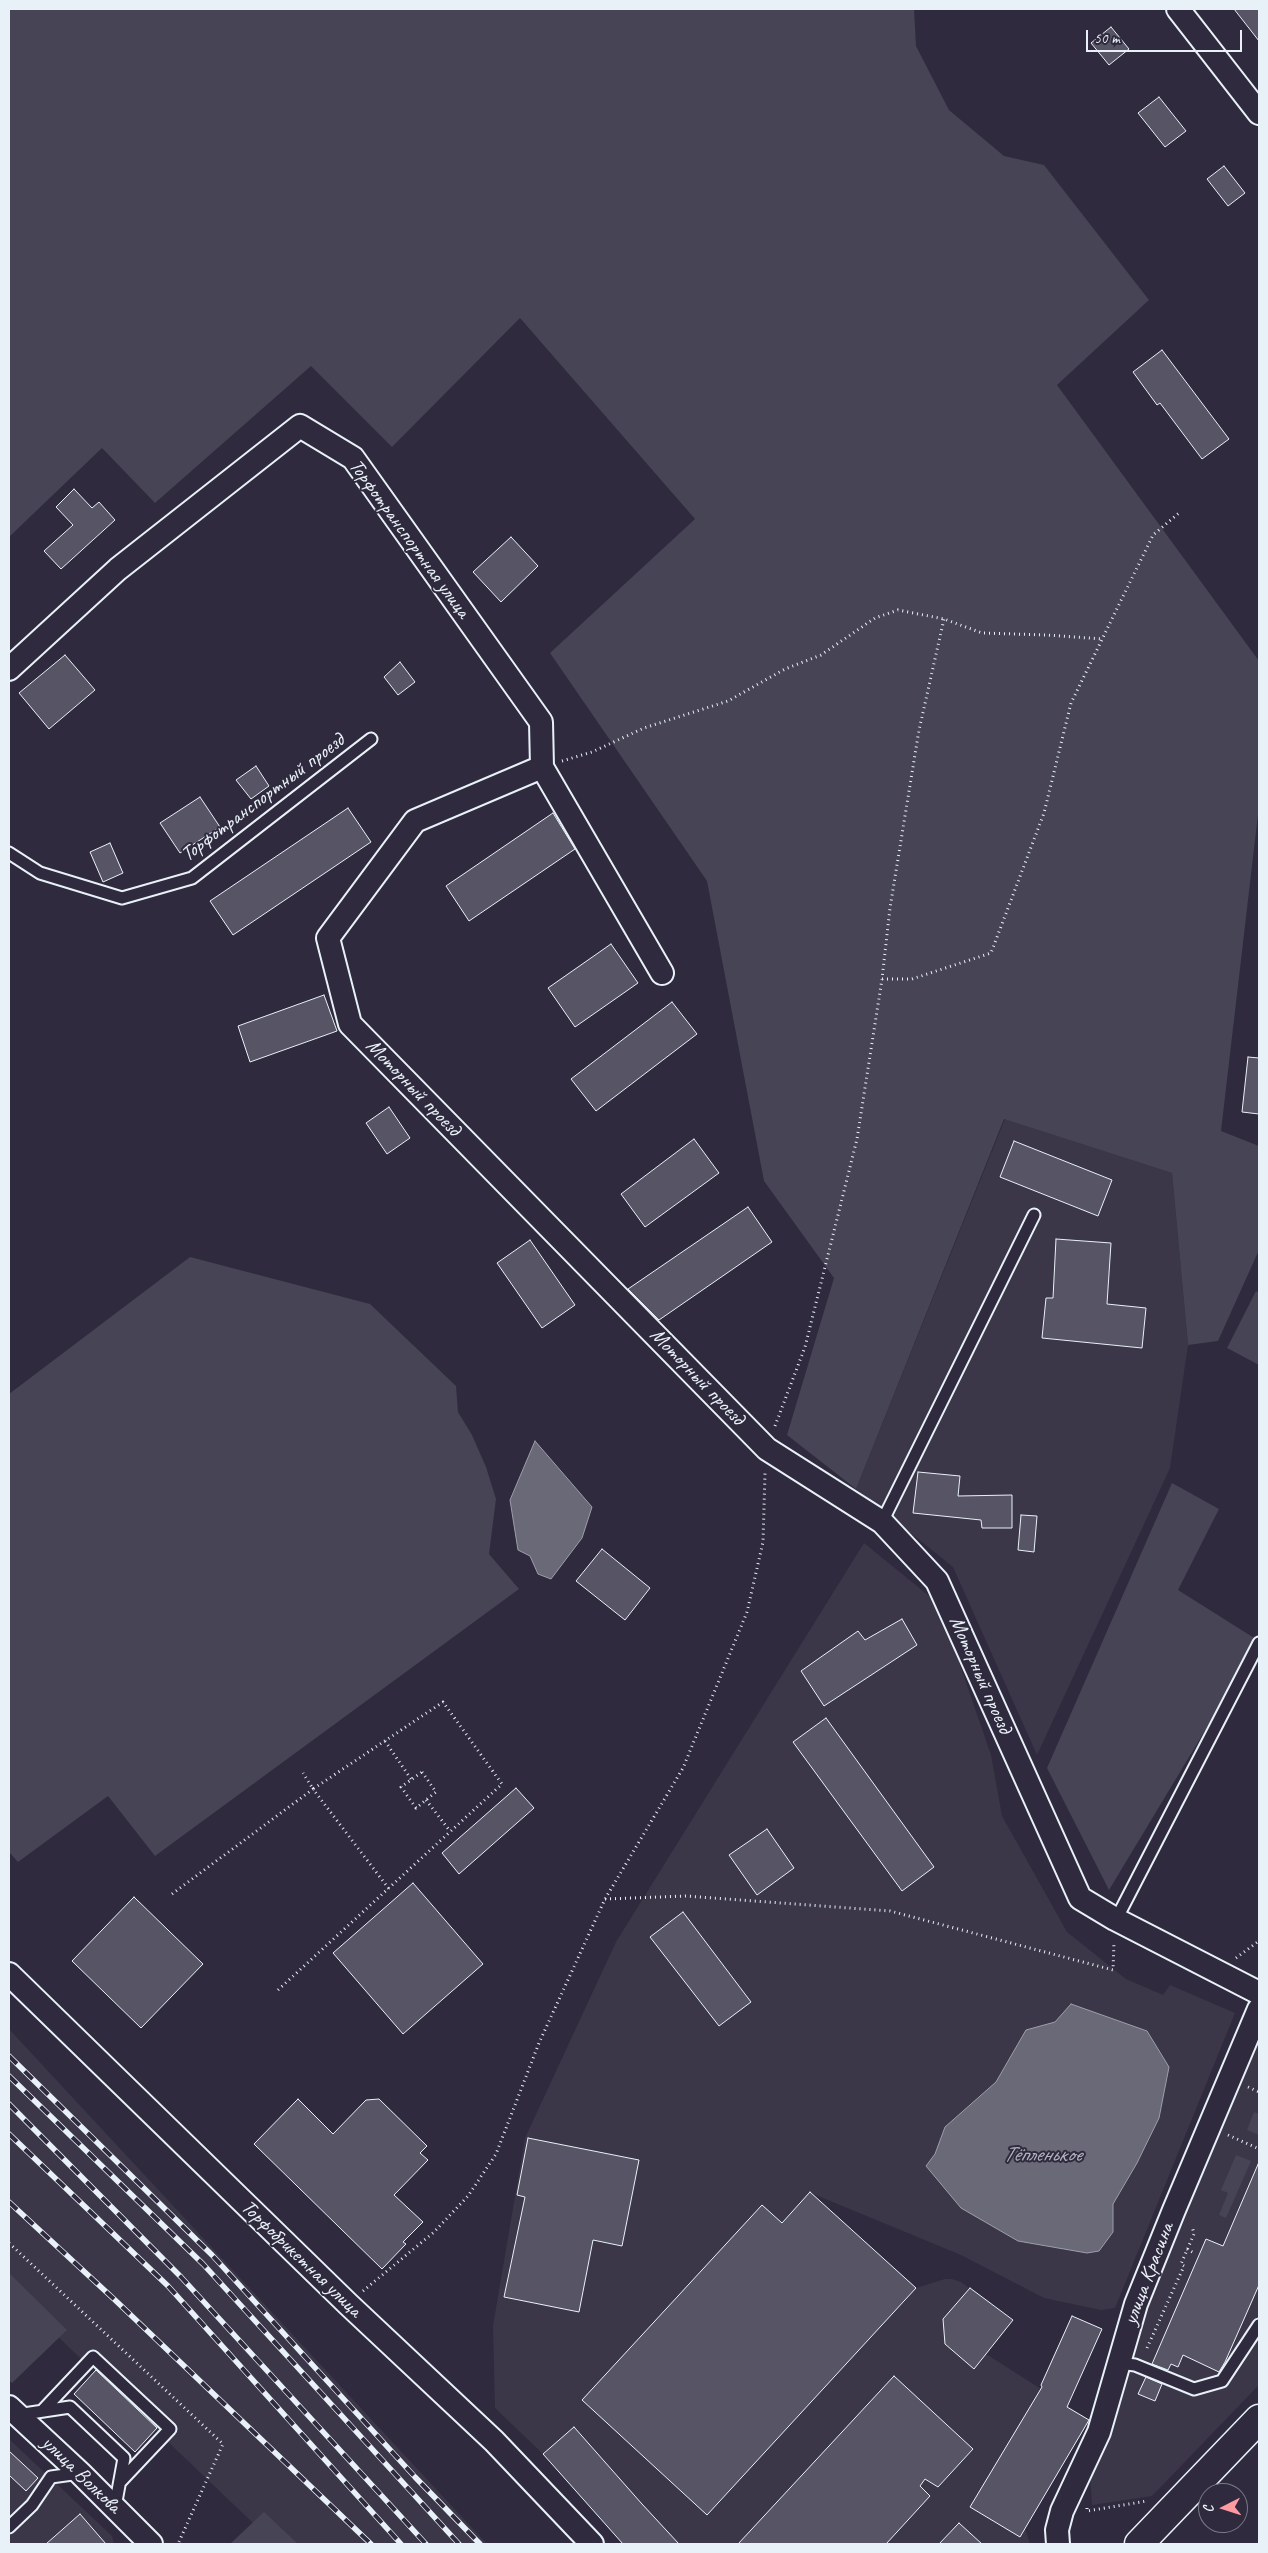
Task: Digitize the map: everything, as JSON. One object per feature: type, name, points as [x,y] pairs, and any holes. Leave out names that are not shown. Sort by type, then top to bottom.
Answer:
[{"type":"main road","points":[[1139,2544],[1259,2419]]},
{"type":"street","points":[[1178,9],[1259,113]]},
{"type":"street","name":"Торфотранспортная улица","points":[[9,669],[118,568],[300,426],[354,458],[542,722],[542,767]]},
{"type":"street","points":[[542,767],[662,973]]},
{"type":"street","name":"Моторный проезд","points":[[542,767],[415,821],[328,938],[350,1024],[766,1449],[882,1522],[937,1581],[1080,1898],[1118,1915],[1259,1993]]},
{"type":"street","name":"Торфобрикетная улица","points":[[9,1974],[348,2304],[494,2441],[592,2544]]},
{"type":"street","name":"улица Красина","points":[[1058,2544],[1057,2530],[1062,2511],[1099,2432],[1136,2304],[1168,2223],[1259,2009]]},
{"type":"street","name":"улица Волкова","points":[[13,2411],[80,2472],[151,2544]]},
{"type":"lane","name":"Торфотранспортный проезд","points":[[9,853],[40,873],[122,898],[192,878],[371,739]]},
{"type":"lane","points":[[882,1522],[1034,1215]]},
{"type":"lane","points":[[1118,1915],[1259,1643]]},
{"type":"lane","points":[[1118,2363],[1135,2365],[1194,2389],[1222,2381],[1259,2325]]},
{"type":"lane","points":[[44,2409],[93,2357],[110,2378],[152,2418],[170,2428],[120,2482]]},
{"type":"lane","points":[[77,2414],[85,2405]]},
{"type":"lane","points":[[13,2411],[70,2408],[105,2440],[123,2449],[124,2458],[115,2507]]},
{"type":"lane","points":[[89,2426],[98,2417]]},
{"type":"lane","points":[[105,2440],[113,2432]]},
{"type":"lane","points":[[9,2527],[32,2505],[51,2477],[80,2472]]},
{"type":"path","points":[[882,979],[912,979],[991,953],[1044,813],[1071,703],[1153,535],[1179,513]]},
{"type":"path","points":[[542,767],[592,752],[644,728],[728,701],[785,669],[821,655],[875,618],[898,610],[944,619],[982,633],[1047,634],[1103,640]]},
{"type":"path","points":[[348,2304],[434,2232],[468,2196],[496,2154],[539,2043],[604,1899],[684,1768],[747,1612],[763,1542],[766,1449],[805,1347],[857,1139],[882,979],[890,908],[919,730],[944,619]]},
{"type":"path","points":[[172,1894],[313,1789],[443,1702],[502,1784],[278,1990]]},
{"type":"path","points":[[385,1741],[411,1780]]},
{"type":"path","points":[[422,1772],[436,1792],[416,1808],[401,1787],[411,1780],[422,1772]]},
{"type":"path","points":[[302,1773],[389,1889]]},
{"type":"path","points":[[426,1800],[450,1831]]},
{"type":"path","points":[[604,1899],[686,1896],[890,1910],[1113,1970],[1118,1915]]},
{"type":"path","points":[[1222,2133],[1257,2148]]},
{"type":"path","points":[[1152,2341],[1184,2266],[1181,2264],[1194,2234]]},
{"type":"path","points":[[1187,2249],[1194,2253]]},
{"type":"path","points":[[1086,2502],[1087,2511],[1153,2500]]},
{"type":"shaded area","points":[[9,9],[914,9],[916,46],[949,110],[1004,156],[1044,165],[1149,300],[1057,385],[1259,661],[1259,806],[1221,1131],[1259,1146],[1259,1250],[1218,1341],[1188,1345],[1172,1173],[1004,1119],[856,1489],[787,1435],[834,1278],[764,1181],[707,881],[550,653],[695,519],[520,318],[392,447],[311,366],[155,503],[102,448],[9,537]]},
{"type":"shaded area","points":[[1005,1119],[1172,1173],[1188,1345],[1170,1468],[1037,1755],[953,1567],[856,1489]]},
{"type":"shaded area","points":[[190,1257],[370,1304],[456,1386],[458,1412],[472,1435],[486,1467],[496,1499],[489,1554],[519,1589],[155,1856],[108,1796],[18,1862],[9,1852],[9,1394]]},
{"type":"shaded area","points":[[1256,1291],[1259,1293],[1259,1365],[1227,1348]]},
{"type":"shaded area","points":[[1172,1483],[1219,1509],[1178,1590],[1259,1641],[1109,1890],[1047,1768]]},
{"type":"shaded area","points":[[864,1543],[939,1604],[991,1755],[1002,1816],[1067,1932],[1126,1979],[1163,1995],[1170,1985],[1235,2013],[1115,2308],[1101,2310],[1044,2298],[961,2255],[811,2193],[916,2288],[945,2279],[952,2279],[961,2282],[1013,2320],[986,2354],[1090,2420],[1025,2528],[1030,2544],[623,2544],[543,2454],[495,2408],[493,2326],[525,2138],[616,1942]]},
{"type":"shaded area","points":[[9,2029],[487,2544],[275,2544],[9,2290]]},
{"type":"shaded area","points":[[1259,2034],[1259,2385],[1152,2496],[1092,2505],[1090,2475],[1131,2349],[1184,2211]]},
{"type":"shaded area","points":[[1254,2112],[1259,2114],[1259,2135],[1247,2130]]},
{"type":"shaded area","points":[[1236,2155],[1251,2161],[1226,2218],[1219,2215],[1228,2193],[1221,2190]]},
{"type":"shaded area","points":[[9,2273],[67,2330],[12,2383],[9,2380]]},
{"type":"shaded area","points":[[9,2439],[112,2536],[114,2544],[9,2544]]},
{"type":"shaded area","points":[[264,2512],[298,2544],[230,2544]]},
{"type":"water","points":[[535,1441],[592,1507],[582,1538],[551,1579],[538,1574],[530,1556],[518,1550],[510,1500]]},
{"type":"water","name":"Тёпленькое","points":[[1071,2004],[1147,2031],[1169,2067],[1159,2118],[1137,2163],[1113,2204],[1113,2232],[1099,2251],[1087,2253],[1018,2241],[961,2208],[926,2166],[935,2154],[945,2127],[996,2082],[1026,2030],[1055,2022]]},
{"type":"building","points":[[1234,9],[1259,9],[1259,41]]},
{"type":"building","points":[[1111,27],[1129,49],[1109,65],[1091,43]]},
{"type":"building","points":[[1159,97],[1186,131],[1165,147],[1138,113]]},
{"type":"building","points":[[1224,166],[1245,193],[1228,206],[1207,179]]},
{"type":"building","points":[[1162,350],[1229,439],[1202,459],[1160,403],[1157,405],[1133,372]]},
{"type":"building","points":[[74,489],[92,508],[99,502],[115,520],[61,569],[44,551],[73,525],[56,507]]},
{"type":"building","points":[[511,537],[538,566],[501,602],[473,572]]},
{"type":"building","points":[[65,655],[95,690],[49,729],[19,693]]},
{"type":"building","points":[[400,662],[415,682],[398,695],[384,677]]},
{"type":"building","points":[[256,766],[269,786],[251,799],[236,780]]},
{"type":"building","points":[[200,797],[220,827],[180,853],[160,823]]},
{"type":"building","points":[[348,808],[371,842],[233,935],[210,901]]},
{"type":"building","points":[[553,813],[575,849],[469,921],[446,886]]},
{"type":"building","points":[[110,843],[123,873],[103,882],[90,852]]},
{"type":"building","points":[[611,944],[638,983],[575,1027],[548,988]]},
{"type":"building","points":[[324,995],[337,1031],[250,1062],[238,1026]]},
{"type":"building","points":[[672,1002],[697,1034],[596,1111],[571,1079]]},
{"type":"building","points":[[1248,1057],[1259,1058],[1259,1114],[1242,1112]]},
{"type":"building","points":[[389,1107],[410,1138],[387,1154],[366,1123]]},
{"type":"building","points":[[694,1139],[719,1173],[645,1227],[621,1194]]},
{"type":"building","points":[[1014,1141],[1112,1180],[1098,1216],[1000,1177]]},
{"type":"building","points":[[748,1207],[772,1242],[659,1320],[628,1289]]},
{"type":"building","points":[[1056,1239],[1111,1243],[1107,1304],[1146,1308],[1142,1348],[1042,1338],[1046,1298],[1053,1298]]},
{"type":"building","points":[[530,1240],[575,1305],[542,1328],[497,1263]]},
{"type":"building","points":[[918,1472],[960,1476],[958,1496],[1012,1495],[1012,1528],[982,1528],[981,1520],[913,1513]]},
{"type":"building","points":[[1021,1515],[1037,1516],[1034,1552],[1018,1550]]},
{"type":"building","points":[[602,1549],[650,1588],[625,1620],[576,1581]]},
{"type":"building","points":[[902,1619],[917,1645],[824,1706],[801,1671],[858,1631],[865,1640]]},
{"type":"building","points":[[826,1718],[934,1867],[902,1891],[793,1742]]},
{"type":"building","points":[[516,1788],[534,1808],[459,1874],[442,1853]]},
{"type":"building","points":[[767,1829],[794,1868],[757,1895],[729,1855]]},
{"type":"building","points":[[413,1883],[483,1964],[403,2034],[333,1953]]},
{"type":"building","points":[[134,1897],[203,1964],[141,2028],[72,1961]]},
{"type":"building","points":[[683,1912],[751,2002],[719,2026],[650,1937]]},
{"type":"building","points":[[298,2099],[333,2134],[366,2100],[379,2099],[427,2146],[420,2153],[428,2160],[394,2195],[423,2222],[403,2242],[406,2244],[382,2269],[254,2144]]},
{"type":"building","points":[[528,2138],[639,2160],[622,2246],[593,2240],[579,2312],[504,2297],[525,2197],[517,2195]]},
{"type":"building","points":[[1259,2162],[1259,2285],[1225,2362],[1219,2372],[1183,2355],[1178,2367],[1171,2364],[1168,2370],[1152,2364],[1206,2239],[1223,2246]]},
{"type":"building","points":[[810,2192],[916,2288],[707,2515],[582,2400],[762,2205],[782,2223]]},
{"type":"building","points":[[970,2288],[1013,2320],[974,2369],[945,2344],[943,2319]]},
{"type":"building","points":[[1072,2316],[1102,2329],[1067,2407],[1089,2420],[1020,2537],[970,2507],[1042,2387],[1041,2385]]},
{"type":"building","points":[[96,2370],[157,2428],[135,2452],[74,2394]]},
{"type":"building","points":[[894,2376],[973,2449],[938,2487],[925,2479],[920,2486],[930,2496],[886,2544],[738,2544]]},
{"type":"building","points":[[1146,2377],[1162,2384],[1155,2401],[1138,2394]]},
{"type":"building","points":[[574,2427],[679,2544],[623,2544],[543,2454]]},
{"type":"building","points":[[9,2451],[38,2478],[26,2491],[9,2475]]},
{"type":"building","points":[[80,2514],[106,2544],[46,2544]]},
{"type":"building","points":[[959,2523],[982,2544],[939,2544]]},
{"type":"railway","points":[[9,2056],[212,2255],[415,2477],[480,2544]]},
{"type":"railway","points":[[9,2076],[203,2264],[459,2544]]},
{"type":"railway","points":[[9,2104],[181,2277],[426,2544]]},
{"type":"railway","points":[[9,2134],[168,2286],[401,2544]]},
{"type":"railway","points":[[9,2202],[115,2300],[371,2544]]}]
